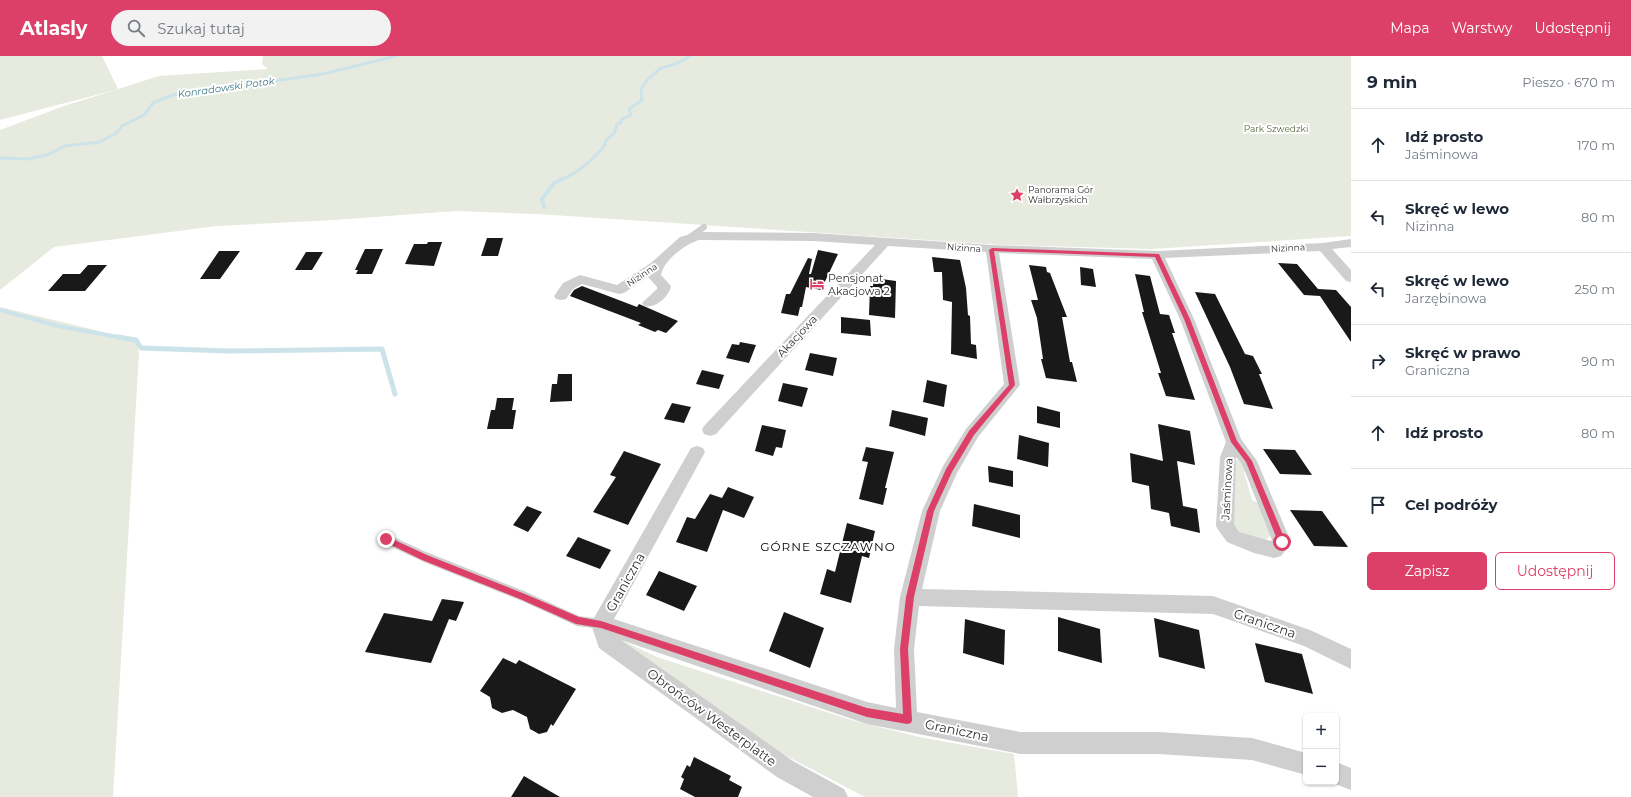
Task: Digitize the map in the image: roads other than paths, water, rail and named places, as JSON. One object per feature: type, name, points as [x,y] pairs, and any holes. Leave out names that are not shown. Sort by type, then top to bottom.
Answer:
[{"type":"street","name":"Nizinna","points":[[561,296],[568,286],[580,279],[619,290],[656,266],[684,240],[690,237],[698,236],[813,237],[992,250],[1157,255],[1323,247],[1351,243]]},
{"type":"street","name":"Akacjowa","points":[[710,430],[885,242]]},
{"type":"street","points":[[1323,247],[1351,278]]},
{"type":"street","points":[[907,720],[904,649],[910,597],[930,511],[949,471],[972,433],[1012,385],[992,250]]},
{"type":"street","name":"Jaśminowa","points":[[1157,255],[1187,319],[1234,442],[1249,461],[1282,542],[1274,550],[1254,545],[1233,537],[1225,526],[1228,457],[1234,442]]},
{"type":"street","points":[[649,303],[664,291],[664,286],[654,276],[656,266]]},
{"type":"street","name":"Graniczna","points":[[697,452],[601,624],[867,713],[1020,743],[1158,743],[1252,749],[1303,763]]},
{"type":"street","name":"Graniczna","points":[[910,597],[1213,605],[1310,639],[1351,658]]},
{"type":"street","name":"Obrońców Westerplatte","points":[[601,624],[606,641],[785,769],[836,797]]},
{"type":"street","points":[[1339,774],[1351,779]]},
{"type":"lane","points":[[690,237],[704,227]]},
{"type":"lane","points":[[386,539],[425,557],[523,596],[578,621],[601,624]]},
{"type":"waterway","name":"Konradowski Potok","points":[[0,158],[27,159],[47,155],[65,146],[99,142],[115,134],[122,126],[144,115],[153,103],[173,95],[229,85],[267,82],[323,74],[396,56]]},
{"type":"waterway","points":[[563,179],[573,174],[592,159],[601,150],[606,140],[614,134],[617,124],[621,123],[622,119],[631,115],[629,109],[642,100],[641,89],[648,79],[661,68],[676,64],[690,56]]},
{"type":"waterway","points":[[544,207],[542,199],[554,183],[563,179]]},
{"type":"waterway","points":[[0,310],[58,326],[123,338]]},
{"type":"waterway","points":[[118,337],[136,340],[141,348],[229,351],[382,349],[395,394]]},
{"type":"place","name":"Panorama Gór Wałbrzyskich","points":[[1017,195]]},
{"type":"place","name":"Pensjonat Akacjowa 2","points":[[817,284]]},
{"type":"district","name":"GÓRNE SZCZAWNO","points":[[828,547]]},
{"type":"park label","name":"Park Szwedzki","points":[[1276,129]]}]
